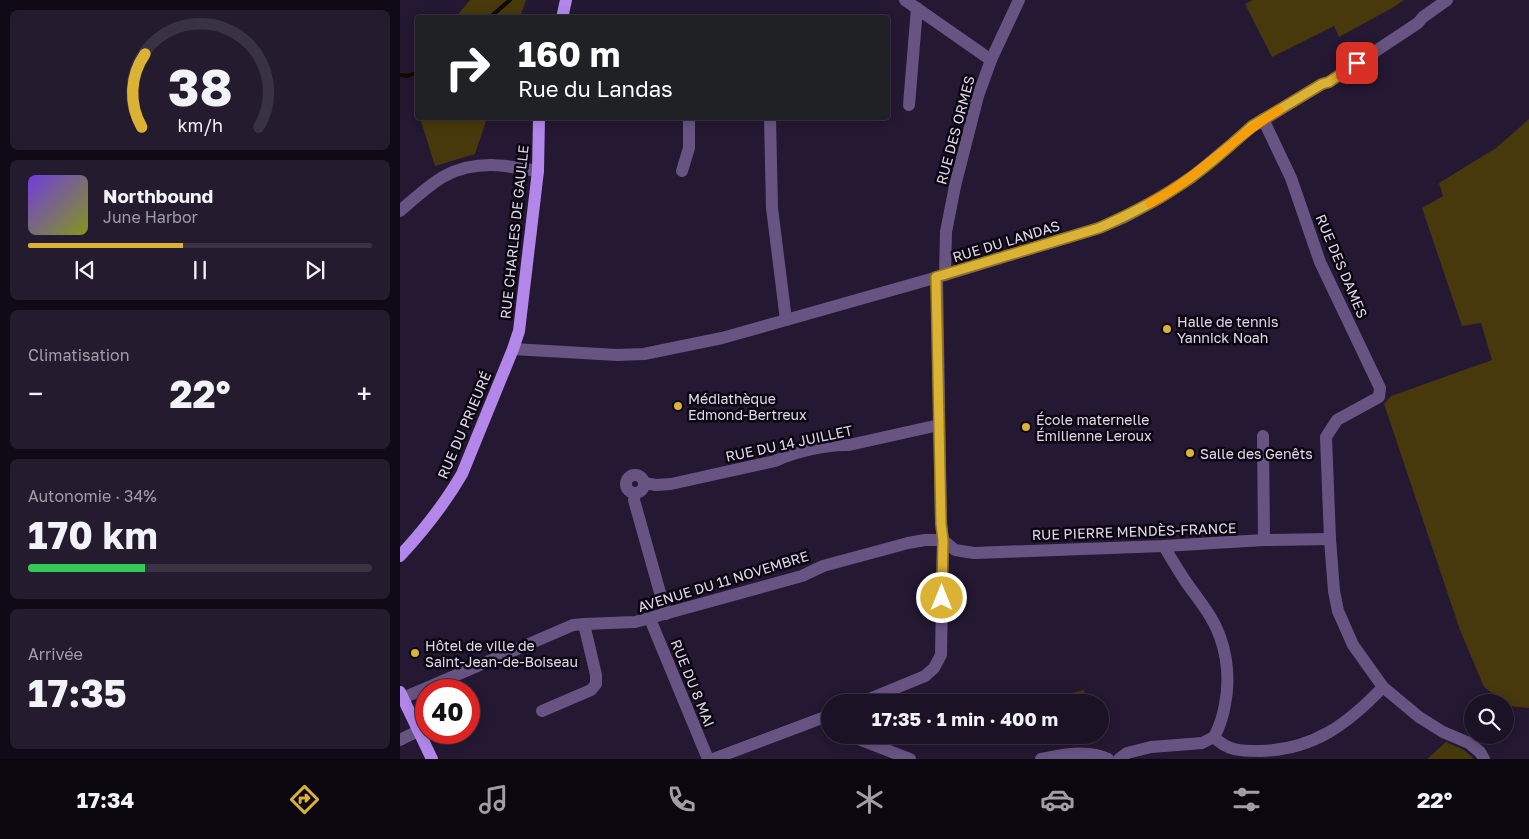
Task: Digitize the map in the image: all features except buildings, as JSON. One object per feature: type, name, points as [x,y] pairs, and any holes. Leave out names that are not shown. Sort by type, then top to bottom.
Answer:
[{"type":"main road","points":[[563,15],[566,0]]},
{"type":"main road","name":"RUE CHARLES DE GAULLE","points":[[513,349],[519,330],[538,171],[539,120]]},
{"type":"main road","name":"RUE DU PRIEURÉ","points":[[400,556],[426,527],[462,474],[513,349]]},
{"type":"main road","points":[[401,695],[415,725]]},
{"type":"main road","points":[[424,744],[432,759]]},
{"type":"street","points":[[905,0],[920,4],[991,60]]},
{"type":"street","name":"RUE DES ORMES","points":[[881,694],[925,676],[934,668],[941,655],[943,540],[939,425],[941,276],[946,232],[955,186],[978,96],[991,60],[1019,0]]},
{"type":"street","name":"RUE DU LANDAS","points":[[513,349],[617,355],[644,354],[722,338],[941,276],[1099,228],[1160,198],[1191,178],[1252,126],[1322,84],[1329,82],[1418,23],[1423,17],[1447,0]]},
{"type":"street","points":[[909,105],[920,4]]},
{"type":"street","name":"RUE DES DAMES","points":[[1263,119],[1291,178],[1320,262],[1380,388],[1379,397],[1337,420],[1326,437],[1330,539]]},
{"type":"street","points":[[682,170],[689,148],[689,120]]},
{"type":"street","points":[[770,120],[772,208],[786,320]]},
{"type":"street","points":[[400,211],[431,184],[458,170],[493,165],[538,171]]},
{"type":"street","name":"RUE DU 14 JUILLET","points":[[666,614],[634,500],[635,493],[642,489],[644,483],[656,485],[671,484],[775,461],[786,456],[838,445],[850,445],[939,425]]},
{"type":"street","points":[[1263,436],[1264,540]]},
{"type":"street","points":[[1330,539],[1334,591],[1338,611],[1353,645],[1383,687],[1419,717],[1443,732],[1469,743],[1480,752],[1484,759]]},
{"type":"street","name":"RUE PIERRE MENDÈS-FRANCE","points":[[943,540],[955,550],[974,553],[1164,546],[1264,540],[1330,539]]},
{"type":"street","name":"AVENUE DU 11 NOVEMBRE","points":[[401,695],[568,628],[584,624],[635,622],[650,619],[802,576],[823,566],[866,554],[925,540],[943,540]]},
{"type":"street","points":[[1119,759],[1127,753],[1151,747],[1202,744],[1214,736],[1221,725],[1228,691],[1227,662],[1220,637],[1212,618],[1184,579],[1164,546]]},
{"type":"street","name":"RUE DU 8 MAI","points":[[650,619],[708,759]]},
{"type":"street","points":[[542,711],[591,690],[596,684],[596,675],[584,624]]},
{"type":"street","points":[[1214,736],[1221,744],[1231,749],[1245,751],[1273,751],[1303,744],[1315,740],[1340,726],[1383,687]]},
{"type":"street","points":[[713,759],[821,721]]},
{"type":"street","points":[[400,740],[415,732]]},
{"type":"street","points":[[876,744],[910,759]]},
{"type":"street","points":[[1041,759],[1069,754],[1098,755],[1108,759]]},
{"type":"shaded area","points":[[470,0],[526,0],[521,15],[458,15]]},
{"type":"shaded area","points":[[1253,0],[1404,0],[1339,37],[1334,26],[1272,57],[1245,4]]},
{"type":"shaded area","points":[[1529,119],[1529,708],[1514,706],[1514,694],[1493,694],[1484,687],[1460,630],[1384,404],[1391,396],[1492,360],[1481,323],[1462,326],[1422,208],[1443,196],[1439,183],[1496,148]]},
{"type":"shaded area","points":[[421,120],[486,120],[475,154],[435,166]]},
{"type":"shaded area","points":[[1084,690],[1085,694],[1069,694]]},
{"type":"shaded area","points":[[1446,742],[1464,750],[1474,759],[1427,759]]},
{"type":"waterway","points":[[492,15],[510,0]]},
{"type":"waterway","points":[[400,75],[408,76],[415,73]]},
{"type":"slow traffic","points":[[1150,203],[1191,178],[1252,126],[1279,110]]},
{"type":"place","name":"Halle de tennis Yannick Noah","points":[[1167,329]]},
{"type":"place","name":"Médiathèque Edmond-Bertreux","points":[[678,406]]},
{"type":"place","name":"École maternelle Émilienne Leroux","points":[[1026,427]]},
{"type":"place","name":"Salle des Genêts","points":[[1190,453]]},
{"type":"place","name":"Hôtel de ville de Saint-Jean-de-Boiseau","points":[[415,653]]},
{"type":"route","points":[[942,598],[943,540],[941,523],[936,277],[1099,228],[1124,217],[1160,198],[1191,178],[1252,126],[1322,84],[1329,82],[1357,63]]}]
